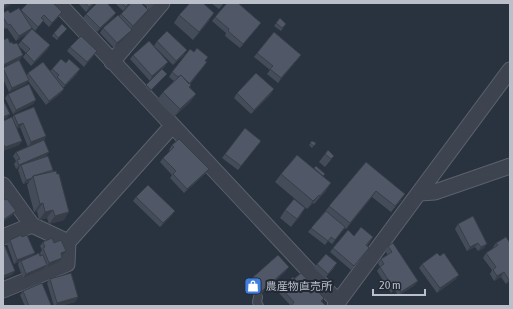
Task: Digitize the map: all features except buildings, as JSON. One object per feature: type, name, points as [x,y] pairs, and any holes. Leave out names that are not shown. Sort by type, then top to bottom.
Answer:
[{"type":"street","points":[[58,3],[336,304],[510,70]]},
{"type":"street","points":[[112,62],[162,3]]},
{"type":"street","points":[[3,290],[67,264],[68,242],[172,126]]},
{"type":"street","points":[[420,193],[435,192],[510,166]]},
{"type":"street","points":[[3,185],[32,225],[68,242]]},
{"type":"street","points":[[3,237],[32,225]]},
{"type":"lane","points":[[258,297],[259,306]]},
{"type":"place","name":"農産物直売所","points":[[253,286]]}]
